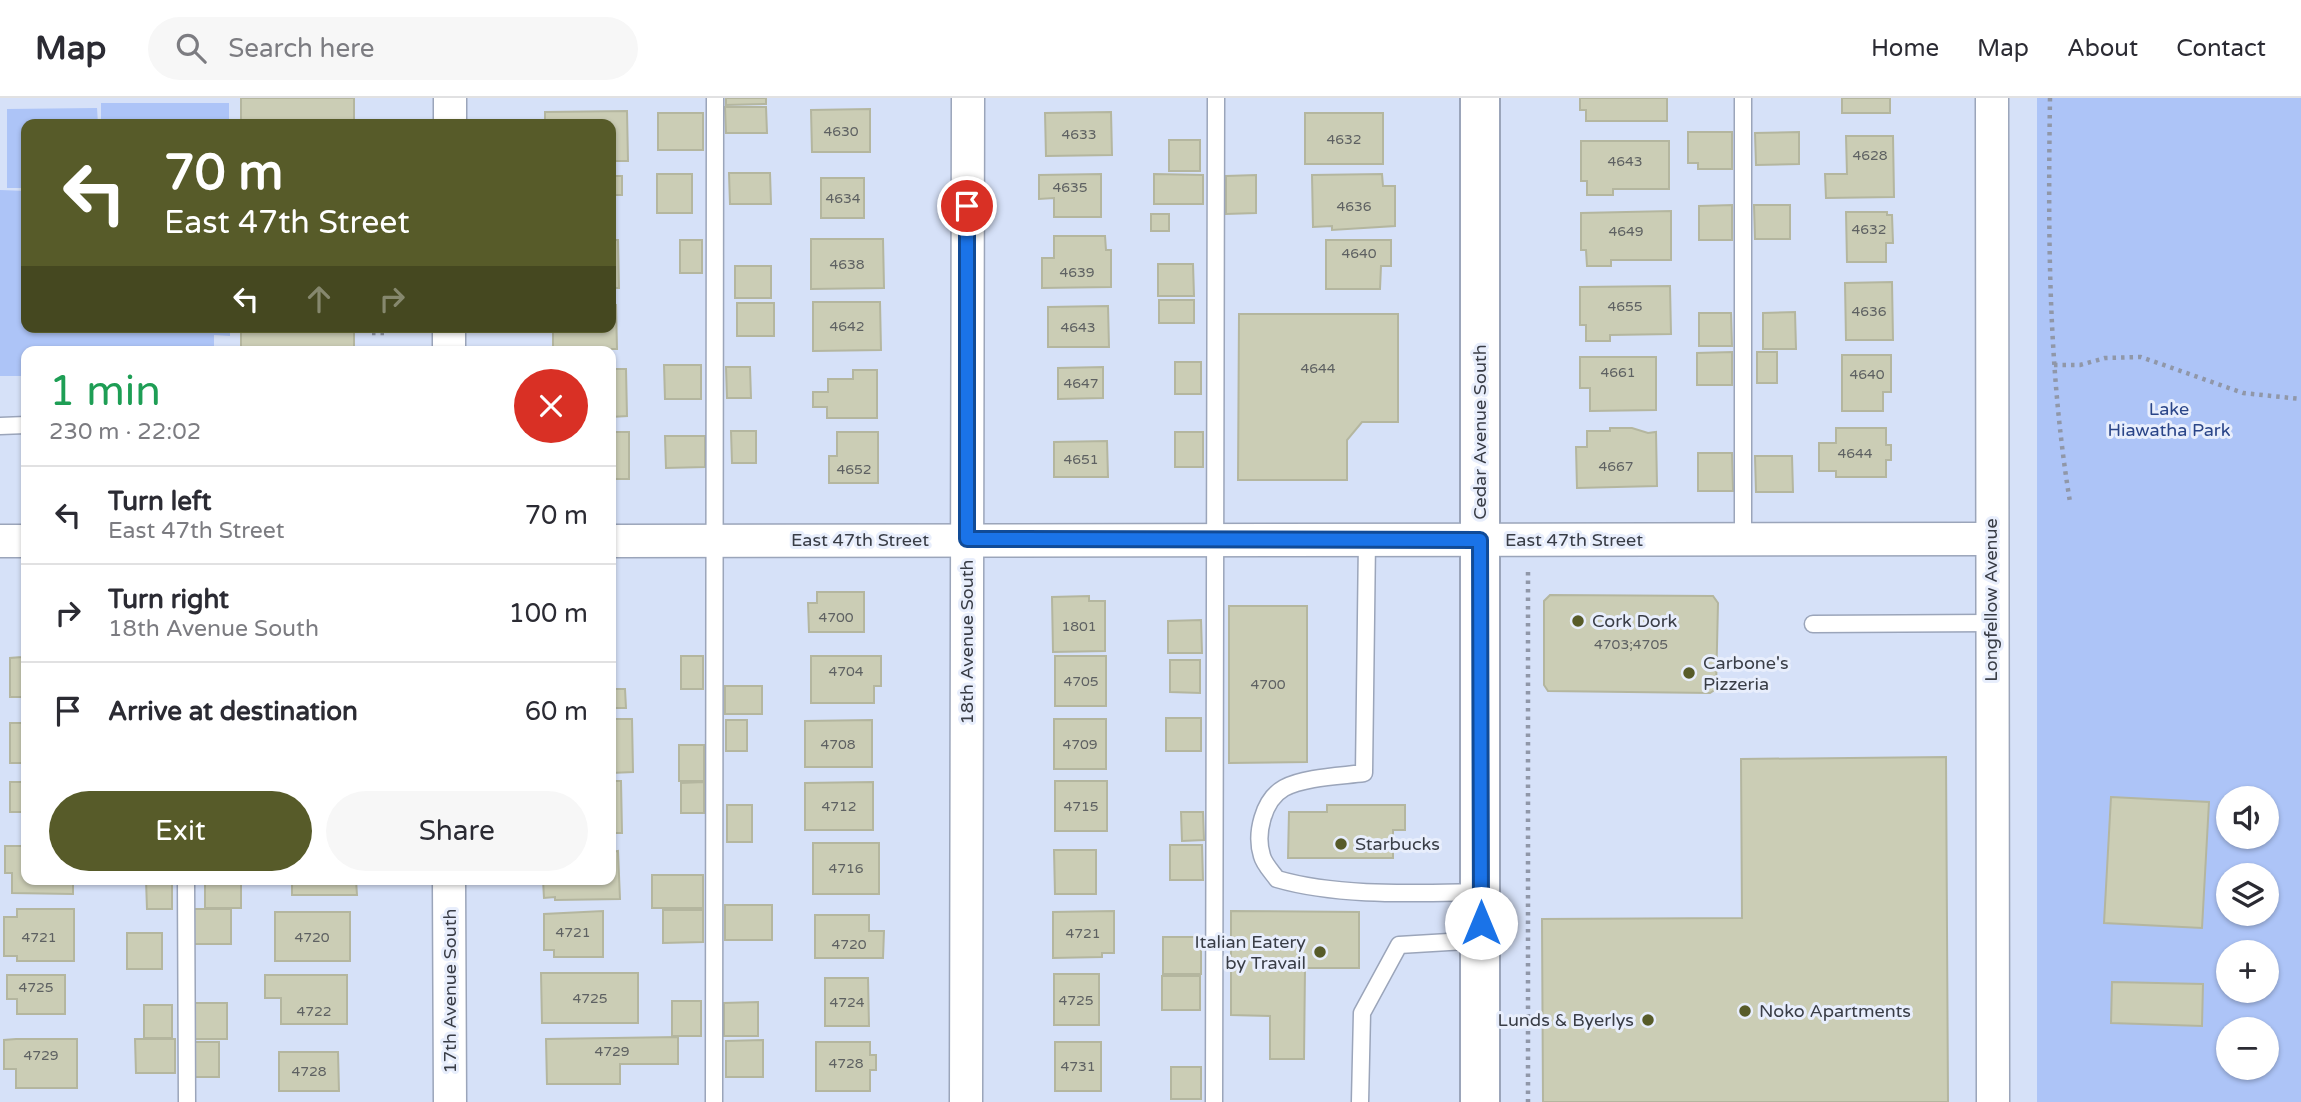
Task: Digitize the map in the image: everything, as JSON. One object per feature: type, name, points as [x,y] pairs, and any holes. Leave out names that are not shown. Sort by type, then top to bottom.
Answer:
[{"type":"main road","name":"Cedar Avenue South","points":[[1480,98],[1480,1102]]},
{"type":"street","points":[[450,98],[450,119]]},
{"type":"street","name":"18th Avenue South","points":[[966,1102],[968,98]]},
{"type":"street","name":"Longfellow Avenue","points":[[1992,98],[1993,1102]]},
{"type":"street","name":"East 47th Street","points":[[616,541],[1991,539]]},
{"type":"street","points":[[0,541],[21,541]]},
{"type":"street","name":"17th Avenue South","points":[[450,885],[450,1102]]},
{"type":"lane","points":[[715,98],[715,1102]]},
{"type":"lane","points":[[1214,1102],[1216,98]]},
{"type":"lane","points":[[1743,98],[1743,541]]},
{"type":"lane","points":[[0,425],[21,425]]},
{"type":"lane","points":[[1367,540],[1364,773],[1302,782],[1284,788],[1271,800],[1262,820],[1262,858],[1277,879],[1305,887],[1420,893],[1481,892]]},
{"type":"lane","points":[[1813,624],[1991,623]]},
{"type":"lane","points":[[186,885],[187,1102]]},
{"type":"lane","points":[[1360,1102],[1362,1013],[1399,945],[1482,940]]},
{"type":"path","points":[[2050,98],[2050,253],[2054,365],[2070,502]]},
{"type":"path","points":[[372,333],[388,333]]},
{"type":"path","points":[[2054,365],[2080,365],[2105,358],[2141,357],[2244,393],[2301,399]]},
{"type":"path","points":[[1528,579],[1528,1102]]},
{"type":"green space","name":"Lake Hiawatha Park","points":[[2037,98],[2301,98],[2301,1102],[2037,1102]]},
{"type":"green space","points":[[101,103],[229,103],[229,119],[101,119]]},
{"type":"green space","points":[[97,108],[98,119],[21,119],[21,188],[7,188],[7,109]]},
{"type":"green space","points":[[0,190],[21,191],[21,333],[230,333],[230,336],[214,335],[214,346],[21,346],[21,376],[0,376]]},
{"type":"building","points":[[241,98],[354,98],[354,119],[241,119]]},
{"type":"building","points":[[726,98],[766,98],[766,104],[726,105]]},
{"type":"building","points":[[1580,98],[1667,98],[1667,121],[1586,121],[1586,110],[1580,110]]},
{"type":"building","points":[[1842,98],[1890,98],[1890,113],[1842,113]]},
{"type":"building","points":[[725,107],[766,107],[767,133],[726,133]]},
{"type":"building","points":[[870,109],[870,152],[812,152],[811,110]]},
{"type":"building","points":[[627,111],[628,161],[616,161],[616,119],[545,119],[545,112]]},
{"type":"building","points":[[1111,112],[1112,155],[1046,156],[1045,113]]},
{"type":"building","points":[[658,113],[703,113],[703,150],[658,150]]},
{"type":"building","points":[[1305,113],[1383,113],[1383,164],[1305,164]]},
{"type":"building","points":[[1688,132],[1732,132],[1732,169],[1698,169],[1698,163],[1688,163]]},
{"type":"building","points":[[1799,132],[1799,164],[1756,165],[1755,133]]},
{"type":"building","points":[[1846,136],[1893,136],[1894,197],[1826,198],[1825,174],[1847,174]]},
{"type":"building","points":[[1169,140],[1200,140],[1200,171],[1169,171]]},
{"type":"building","points":[[1581,141],[1669,141],[1669,189],[1613,189],[1613,195],[1587,195],[1587,181],[1581,181]]},
{"type":"building","points":[[729,173],[770,173],[771,204],[730,204]]},
{"type":"building","points":[[657,174],[692,174],[692,213],[657,213]]},
{"type":"building","points":[[1101,174],[1101,217],[1054,217],[1054,198],[1039,199],[1039,175]]},
{"type":"building","points":[[1154,174],[1203,175],[1203,204],[1154,204]]},
{"type":"building","points":[[1382,174],[1383,186],[1395,186],[1395,226],[1332,230],[1332,226],[1313,227],[1312,175]]},
{"type":"building","points":[[1256,175],[1256,213],[1226,214],[1226,176]]},
{"type":"building","points":[[616,176],[622,176],[622,195],[616,195]]},
{"type":"building","points":[[821,178],[864,178],[864,218],[821,218]]},
{"type":"building","points":[[1732,205],[1732,240],[1699,240],[1699,206]]},
{"type":"building","points":[[1754,205],[1790,205],[1790,239],[1755,239]]},
{"type":"building","points":[[1671,211],[1671,260],[1611,260],[1611,266],[1587,266],[1586,250],[1581,250],[1581,213]]},
{"type":"building","points":[[1846,212],[1887,212],[1887,215],[1892,215],[1893,243],[1886,243],[1886,262],[1847,262]]},
{"type":"building","points":[[1151,214],[1169,214],[1169,231],[1151,231]]},
{"type":"building","points":[[1054,236],[1105,236],[1106,250],[1111,250],[1111,287],[1042,288],[1042,258],[1054,258]]},
{"type":"building","points":[[811,239],[883,239],[884,288],[811,289]]},
{"type":"building","points":[[616,240],[618,240],[619,288],[616,288]]},
{"type":"building","points":[[680,240],[702,240],[702,273],[680,273]]},
{"type":"building","points":[[1326,240],[1391,240],[1391,266],[1381,266],[1380,289],[1326,289]]},
{"type":"building","points":[[1158,264],[1193,264],[1194,296],[1158,296]]},
{"type":"building","points":[[735,266],[771,266],[771,298],[735,298]]},
{"type":"building","points":[[1892,282],[1893,340],[1846,340],[1845,283]]},
{"type":"building","points":[[1670,286],[1671,334],[1610,335],[1610,341],[1586,341],[1586,325],[1580,325],[1580,287]]},
{"type":"building","points":[[1159,300],[1194,300],[1194,323],[1159,323]]},
{"type":"building","points":[[813,302],[880,302],[881,350],[813,351]]},
{"type":"building","points":[[737,303],[774,303],[774,336],[737,336]]},
{"type":"building","points":[[616,305],[617,349],[616,346],[553,346],[553,333],[616,333]]},
{"type":"building","points":[[1108,306],[1109,347],[1048,347],[1048,307]]},
{"type":"building","points":[[1795,312],[1796,349],[1763,349],[1763,313]]},
{"type":"building","points":[[1699,313],[1731,313],[1732,346],[1699,346]]},
{"type":"building","points":[[1239,314],[1398,314],[1398,422],[1362,422],[1347,440],[1347,480],[1238,480]]},
{"type":"building","points":[[241,333],[354,333],[354,346],[241,346]]},
{"type":"building","points":[[1732,352],[1732,385],[1697,385],[1697,353]]},
{"type":"building","points":[[1757,352],[1777,352],[1777,383],[1757,383]]},
{"type":"building","points":[[1842,355],[1891,355],[1891,392],[1883,392],[1883,411],[1842,411]]},
{"type":"building","points":[[1580,357],[1656,357],[1656,410],[1590,411],[1590,388],[1580,388]]},
{"type":"building","points":[[1175,362],[1201,362],[1201,394],[1175,394]]},
{"type":"building","points":[[664,365],[701,365],[701,399],[665,399]]},
{"type":"building","points":[[726,367],[750,367],[751,398],[727,398]]},
{"type":"building","points":[[1103,367],[1103,398],[1058,399],[1058,368]]},
{"type":"building","points":[[616,369],[626,369],[627,416],[616,417]]},
{"type":"building","points":[[853,370],[877,370],[877,418],[827,418],[827,407],[813,407],[813,392],[828,392],[828,379],[853,379]]},
{"type":"building","points":[[1610,428],[1656,432],[1657,486],[1577,488],[1576,447],[1587,447],[1587,431],[1610,431]]},
{"type":"building","points":[[1836,428],[1886,428],[1886,445],[1891,445],[1891,460],[1886,460],[1886,477],[1836,477],[1836,471],[1819,471],[1819,443],[1836,443]]},
{"type":"building","points":[[731,431],[756,431],[756,463],[732,463]]},
{"type":"building","points":[[616,432],[629,432],[629,479],[616,479]]},
{"type":"building","points":[[837,432],[878,432],[878,483],[829,483],[829,456],[837,456]]},
{"type":"building","points":[[1175,432],[1203,432],[1203,467],[1175,467]]},
{"type":"building","points":[[665,436],[705,436],[705,467],[666,468]]},
{"type":"building","points":[[1107,441],[1108,477],[1054,477],[1054,442]]},
{"type":"building","points":[[1698,453],[1732,453],[1733,491],[1698,491]]},
{"type":"building","points":[[1755,456],[1792,456],[1793,492],[1756,492]]},
{"type":"building","points":[[817,592],[864,592],[864,632],[809,632],[808,603],[817,603]]},
{"type":"building","points":[[1550,595],[1713,596],[1718,603],[1716,689],[1710,693],[1548,691],[1544,685],[1544,601]]},
{"type":"building","points":[[1089,596],[1089,601],[1105,601],[1105,651],[1053,652],[1052,597]]},
{"type":"building","points":[[1229,606],[1307,606],[1307,762],[1229,763]]},
{"type":"building","points":[[1201,620],[1202,653],[1168,653],[1168,621]]},
{"type":"building","points":[[681,656],[703,656],[703,689],[681,689]]},
{"type":"building","points":[[811,656],[881,656],[881,686],[874,686],[874,703],[811,703]]},
{"type":"building","points":[[1055,656],[1106,656],[1106,706],[1055,706]]},
{"type":"building","points":[[21,657],[21,697],[10,697],[10,658]]},
{"type":"building","points":[[1170,660],[1200,660],[1200,693],[1170,692]]},
{"type":"building","points":[[725,686],[762,686],[762,714],[725,714]]},
{"type":"building","points":[[616,689],[625,689],[626,708],[616,708]]},
{"type":"building","points":[[1166,718],[1201,718],[1201,751],[1166,751]]},
{"type":"building","points":[[616,719],[632,719],[633,772],[616,773]]},
{"type":"building","points":[[1054,719],[1106,719],[1106,769],[1054,769]]},
{"type":"building","points":[[726,720],[747,720],[747,751],[726,751]]},
{"type":"building","points":[[872,720],[872,767],[805,767],[805,721]]},
{"type":"building","points":[[10,723],[21,723],[21,763],[10,763]]},
{"type":"building","points":[[679,745],[704,745],[704,781],[679,781]]},
{"type":"building","name":"Noko Apartments","points":[[1946,757],[1948,1102],[1543,1102],[1542,919],[1742,918],[1741,759]]},
{"type":"building","points":[[616,781],[621,781],[622,833],[616,833]]},
{"type":"building","points":[[1055,781],[1107,781],[1107,831],[1055,831]]},
{"type":"building","points":[[10,782],[21,782],[21,812],[10,812]]},
{"type":"building","points":[[704,782],[704,813],[681,813],[681,783]]},
{"type":"building","points":[[873,782],[873,830],[805,830],[805,783]]},
{"type":"building","points":[[2111,797],[2209,802],[2202,928],[2104,923]]},
{"type":"building","points":[[727,805],[752,805],[752,842],[727,842]]},
{"type":"building","name":"Starbucks","points":[[1327,805],[1405,805],[1405,830],[1393,830],[1393,858],[1288,858],[1289,812],[1327,812]]},
{"type":"building","points":[[1181,812],[1203,812],[1204,840],[1182,841]]},
{"type":"building","points":[[813,843],[879,843],[879,894],[813,894]]},
{"type":"building","points":[[1170,845],[1202,845],[1203,880],[1170,880]]},
{"type":"building","points":[[5,846],[21,846],[21,885],[73,885],[73,894],[12,893],[12,873],[5,873]]},
{"type":"building","points":[[1054,850],[1096,850],[1096,894],[1055,894]]},
{"type":"building","points":[[616,851],[620,899],[544,898],[543,885],[616,885]]},
{"type":"building","points":[[652,875],[703,875],[703,908],[652,908]]},
{"type":"building","points":[[146,885],[172,885],[172,909],[147,909]]},
{"type":"building","points":[[205,885],[241,885],[241,908],[205,908]]},
{"type":"building","points":[[292,885],[356,885],[357,895],[292,895]]},
{"type":"building","points":[[725,905],[772,905],[772,940],[725,940]]},
{"type":"building","points":[[17,909],[74,909],[74,961],[17,961],[17,956],[4,956],[4,917],[17,917]]},
{"type":"building","points":[[194,909],[231,909],[231,944],[194,944]]},
{"type":"building","points":[[663,910],[703,910],[703,942],[663,943]]},
{"type":"building","points":[[603,911],[603,957],[554,957],[554,950],[544,950],[544,914]]},
{"type":"building","points":[[1114,911],[1114,953],[1102,953],[1102,957],[1053,958],[1053,912]]},
{"type":"building","points":[[1231,911],[1359,912],[1359,968],[1305,968],[1304,1059],[1270,1059],[1270,1016],[1231,1015]]},
{"type":"building","points":[[275,912],[350,912],[350,961],[275,961]]},
{"type":"building","points":[[815,915],[869,915],[869,931],[884,931],[883,958],[815,958]]},
{"type":"building","points":[[127,933],[162,933],[162,969],[127,969]]},
{"type":"building","points":[[1163,937],[1201,937],[1201,974],[1163,974]]},
{"type":"building","points":[[541,973],[638,973],[638,1023],[542,1023]]},
{"type":"building","points":[[1054,974],[1099,974],[1099,1025],[1054,1025]]},
{"type":"building","points":[[7,975],[65,975],[65,1014],[17,1014],[17,999],[7,999]]},
{"type":"building","points":[[265,975],[347,975],[347,1024],[281,1024],[281,998],[265,998]]},
{"type":"building","points":[[1162,976],[1200,976],[1200,1010],[1162,1010]]},
{"type":"building","points":[[825,978],[868,978],[869,1026],[825,1026]]},
{"type":"building","points":[[2112,982],[2203,984],[2202,1026],[2111,1023]]},
{"type":"building","points":[[672,1001],[701,1001],[701,1036],[672,1036]]},
{"type":"building","points":[[758,1002],[758,1036],[724,1036],[724,1003]]},
{"type":"building","points":[[193,1003],[227,1003],[227,1039],[194,1039]]},
{"type":"building","points":[[144,1005],[172,1005],[172,1038],[144,1038]]},
{"type":"building","points":[[678,1037],[678,1064],[620,1064],[620,1084],[547,1084],[546,1039]]},
{"type":"building","points":[[77,1039],[77,1088],[16,1088],[16,1069],[4,1069],[4,1040]]},
{"type":"building","points":[[135,1039],[175,1039],[175,1073],[136,1073]]},
{"type":"building","points":[[763,1040],[763,1077],[726,1077],[726,1041]]},
{"type":"building","points":[[194,1042],[219,1042],[219,1077],[194,1077]]},
{"type":"building","points":[[816,1042],[870,1042],[870,1055],[876,1055],[876,1070],[870,1070],[870,1091],[816,1091]]},
{"type":"building","points":[[1055,1042],[1101,1042],[1101,1091],[1055,1091]]},
{"type":"building","points":[[279,1052],[338,1052],[339,1091],[279,1091]]},
{"type":"building","points":[[1171,1067],[1201,1067],[1201,1099],[1171,1099]]},
{"type":"place","name":"Cork Dork","points":[[1578,621]]},
{"type":"place","name":"Carbone's Pizzeria","points":[[1689,673]]},
{"type":"place","name":"Starbucks","points":[[1341,844]]},
{"type":"place","name":"Italian Eatery by Travail","points":[[1320,952]]},
{"type":"place","name":"Noko Apartments","points":[[1745,1011]]},
{"type":"place","name":"Lunds & Byerlys","points":[[1648,1020]]},
{"type":"route","points":[[967,206],[967,539],[1480,540],[1481,923]]}]
